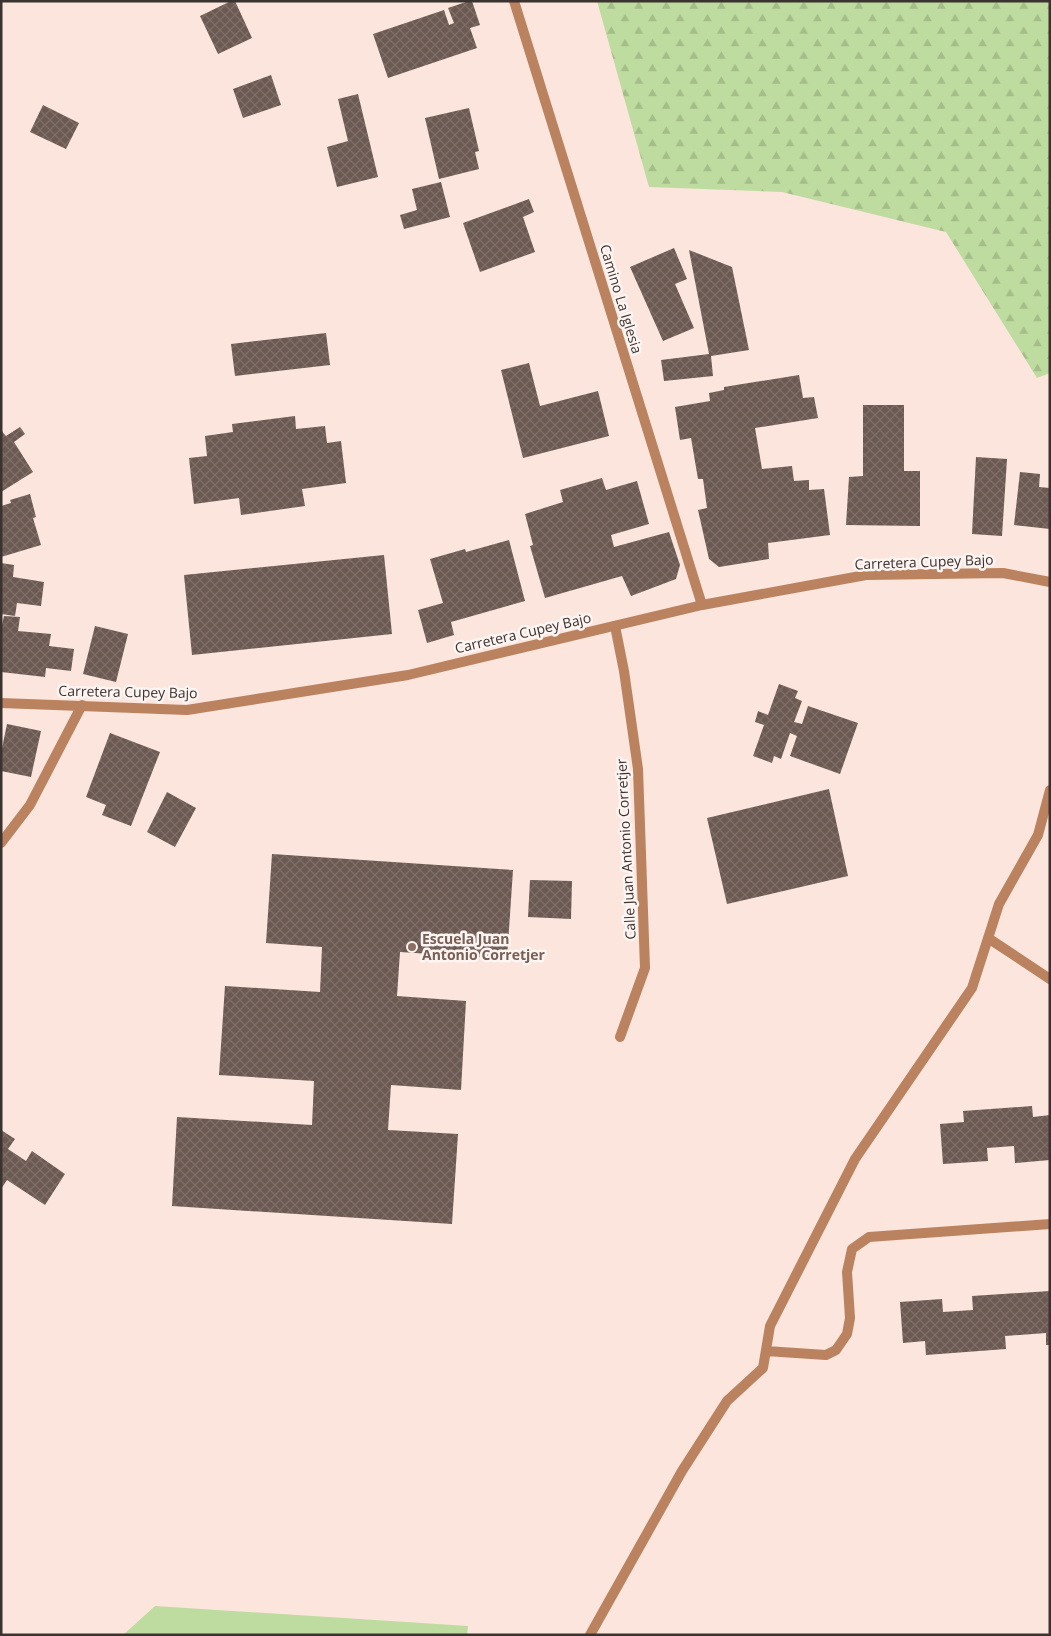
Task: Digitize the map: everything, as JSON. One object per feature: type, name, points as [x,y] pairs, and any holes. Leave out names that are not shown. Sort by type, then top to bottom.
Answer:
[{"type":"street","name":"Camino La Iglesia","points":[[514,1],[702,605]]},
{"type":"street","name":"Carretera Cupey Bajo","points":[[1,703],[187,710],[408,675],[702,605],[866,575],[1003,573],[1050,582]]},
{"type":"street","name":"Calle Juan Antonio Corretjer","points":[[615,626],[624,671],[638,769],[645,968],[620,1037]]},
{"type":"street","points":[[1,843],[30,805],[82,705]]},
{"type":"street","points":[[590,1635],[682,1471],[727,1401],[762,1368],[770,1326],[856,1159],[972,988],[999,904],[1038,835],[1050,790]]},
{"type":"street","points":[[988,938],[1050,979]]},
{"type":"street","points":[[766,1351],[826,1355],[836,1350],[848,1334],[850,1318],[847,1272],[852,1248],[869,1238],[1050,1224]]},
{"type":"green space","points":[[597,1],[1050,1],[1050,373],[1037,378],[946,232],[782,192],[649,187]]},
{"type":"green space","points":[[155,1606],[468,1626],[467,1635],[123,1635]]},
{"type":"building","points":[[231,1],[235,1],[252,38],[218,54],[200,16]]},
{"type":"building","points":[[472,1],[480,25],[470,28],[477,48],[388,78],[373,34],[444,10],[449,25],[454,23],[448,8]]},
{"type":"building","points":[[271,75],[281,105],[243,118],[233,89]]},
{"type":"building","points":[[358,94],[378,177],[337,187],[327,147],[348,141],[338,99]]},
{"type":"building","points":[[43,105],[79,123],[66,149],[30,132]]},
{"type":"building","points":[[469,108],[479,151],[475,152],[479,169],[439,179],[425,118]]},
{"type":"building","points":[[441,182],[450,217],[404,229],[400,215],[417,210],[412,189]]},
{"type":"building","points":[[529,199],[534,212],[523,217],[535,252],[480,272],[463,223]]},
{"type":"building","points":[[674,248],[687,279],[675,284],[694,328],[663,341],[630,267]]},
{"type":"building","points":[[689,250],[732,267],[749,350],[711,356],[713,376],[664,381],[661,360],[709,354]]},
{"type":"building","points":[[326,333],[330,365],[235,376],[231,344]]},
{"type":"building","points":[[529,363],[540,406],[598,391],[609,436],[523,458],[501,370]]},
{"type":"building","points":[[799,375],[803,398],[814,397],[818,418],[755,428],[762,469],[792,466],[794,481],[809,480],[809,490],[824,489],[830,535],[768,543],[769,559],[719,567],[709,559],[698,510],[707,508],[703,479],[698,479],[691,438],[680,440],[675,407],[710,401],[709,393],[724,390],[724,387]]},
{"type":"building","points":[[863,405],[904,405],[904,471],[920,471],[920,526],[846,525],[849,477],[863,476]]},
{"type":"building","points":[[295,416],[296,429],[325,426],[327,443],[341,441],[346,483],[302,489],[305,506],[241,515],[239,498],[194,504],[189,458],[207,456],[205,436],[233,432],[232,424]]},
{"type":"building","points":[[20,427],[25,434],[14,442],[33,472],[1,492],[1,430],[6,436]]},
{"type":"building","points":[[976,457],[1007,459],[1002,536],[972,534]]},
{"type":"building","points":[[1020,472],[1040,474],[1039,487],[1050,488],[1050,529],[1014,525]]},
{"type":"building","points":[[602,478],[606,490],[637,481],[649,524],[611,535],[614,547],[669,532],[680,565],[676,579],[631,596],[622,576],[545,598],[530,546],[533,545],[525,514],[563,502],[560,490]]},
{"type":"building","points":[[30,494],[36,517],[33,518],[41,545],[1,557],[1,506],[11,503],[10,500]]},
{"type":"building","points":[[509,540],[525,601],[451,622],[454,635],[427,643],[418,610],[443,603],[430,559],[465,549],[466,552]]},
{"type":"building","points":[[384,555],[392,634],[192,655],[184,575]]},
{"type":"building","points":[[1,563],[14,565],[13,577],[44,582],[41,606],[17,603],[15,616],[1,614]]},
{"type":"building","points":[[4,616],[20,617],[18,631],[51,634],[49,646],[74,649],[71,671],[46,668],[45,677],[1,672],[1,629]]},
{"type":"building","points":[[95,626],[128,634],[116,682],[83,674]]},
{"type":"building","points":[[779,684],[798,691],[795,698],[802,701],[794,722],[802,724],[808,706],[858,723],[840,774],[790,756],[797,736],[790,733],[781,759],[774,756],[772,763],[753,756],[764,725],[755,722],[758,711],[768,715]]},
{"type":"building","points":[[7,724],[41,731],[31,777],[1,771],[1,753]]},
{"type":"building","points":[[110,733],[160,752],[131,826],[102,815],[106,805],[86,797]]},
{"type":"building","points":[[829,789],[848,876],[727,904],[707,818]]},
{"type":"building","points":[[167,792],[196,808],[175,847],[147,832]]},
{"type":"building","points":[[272,854],[513,870],[507,959],[400,952],[397,996],[466,1001],[461,1090],[391,1085],[388,1130],[458,1134],[452,1224],[172,1206],[177,1117],[312,1125],[314,1081],[219,1075],[225,986],[320,992],[322,947],[266,943]]},
{"type":"building","points":[[530,880],[572,881],[571,919],[528,917]]},
{"type":"building","points":[[1032,1106],[1033,1117],[1050,1115],[1050,1160],[1015,1163],[1014,1146],[987,1148],[988,1161],[943,1164],[940,1124],[964,1122],[963,1111]]},
{"type":"building","points":[[1,1130],[15,1139],[8,1149],[26,1161],[32,1151],[65,1174],[45,1205],[7,1180],[1,1189]]},
{"type":"building","points":[[1050,1291],[1050,1345],[1046,1345],[1046,1333],[1005,1336],[1006,1349],[926,1355],[925,1341],[903,1343],[900,1302],[942,1299],[943,1312],[973,1310],[972,1296]]},
{"type":"place","name":"Escuela Juan Antonio Corretjer","points":[[412,947]]}]
